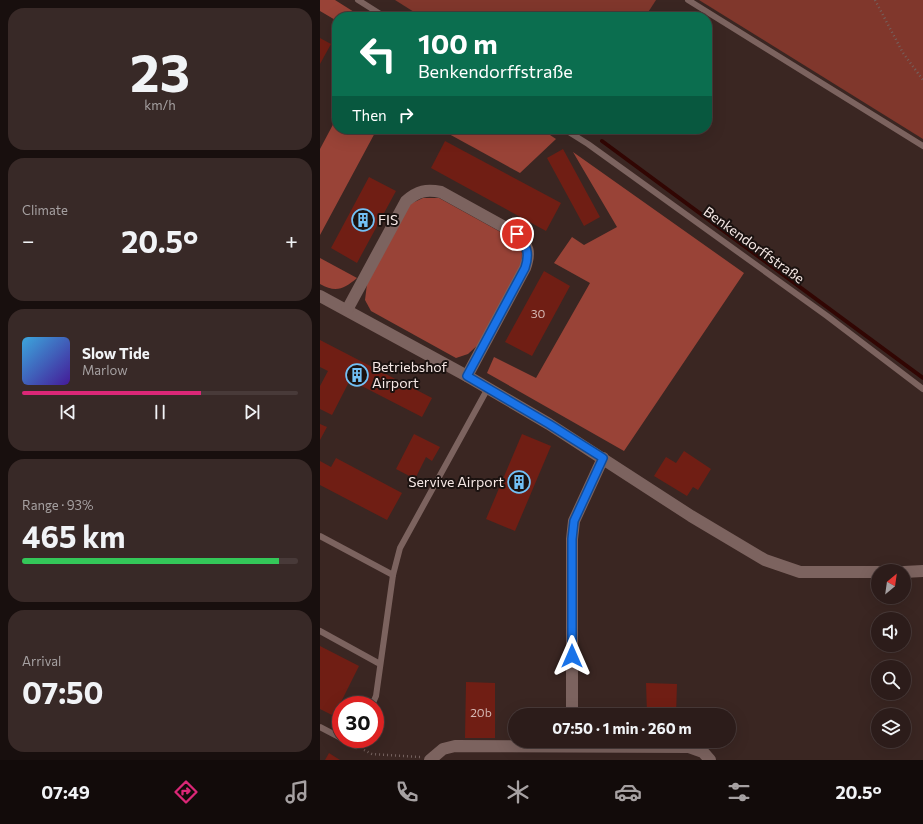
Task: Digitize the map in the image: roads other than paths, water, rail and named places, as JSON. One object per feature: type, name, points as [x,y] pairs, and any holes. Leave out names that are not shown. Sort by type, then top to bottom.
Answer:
[{"type":"street","points":[[347,310],[406,201],[415,193],[428,190],[441,192],[517,234],[526,245],[529,256],[525,268],[467,376]]},
{"type":"street","points":[[320,296],[467,376],[549,424],[691,516],[765,560],[800,572],[871,572]]},
{"type":"street","points":[[572,708],[572,539],[574,521],[603,458]]},
{"type":"street","points":[[911,572],[923,571]]},
{"type":"street","points":[[430,760],[443,749],[455,746],[508,745]]},
{"type":"street","points":[[692,748],[703,752],[710,760]]},
{"type":"lane","points":[[358,0],[377,12]]},
{"type":"lane","points":[[688,0],[707,12]]},
{"type":"lane","points":[[712,15],[923,146]]},
{"type":"lane","name":"Benkendorffstraße","points":[[572,134],[827,316],[923,389]]},
{"type":"lane","points":[[376,696],[393,574],[400,548],[488,388]]},
{"type":"lane","points":[[320,536],[393,574]]},
{"type":"lane","points":[[320,631],[380,664]]},
{"type":"lane","points":[[320,727],[332,734]]},
{"type":"waterway","points":[[602,141],[923,378]]},
{"type":"place","name":"FIS","points":[[363,220]]},
{"type":"place","name":"Betriebshof Airport","points":[[357,375]]},
{"type":"place","name":"Servive Airport","points":[[519,482]]}]
